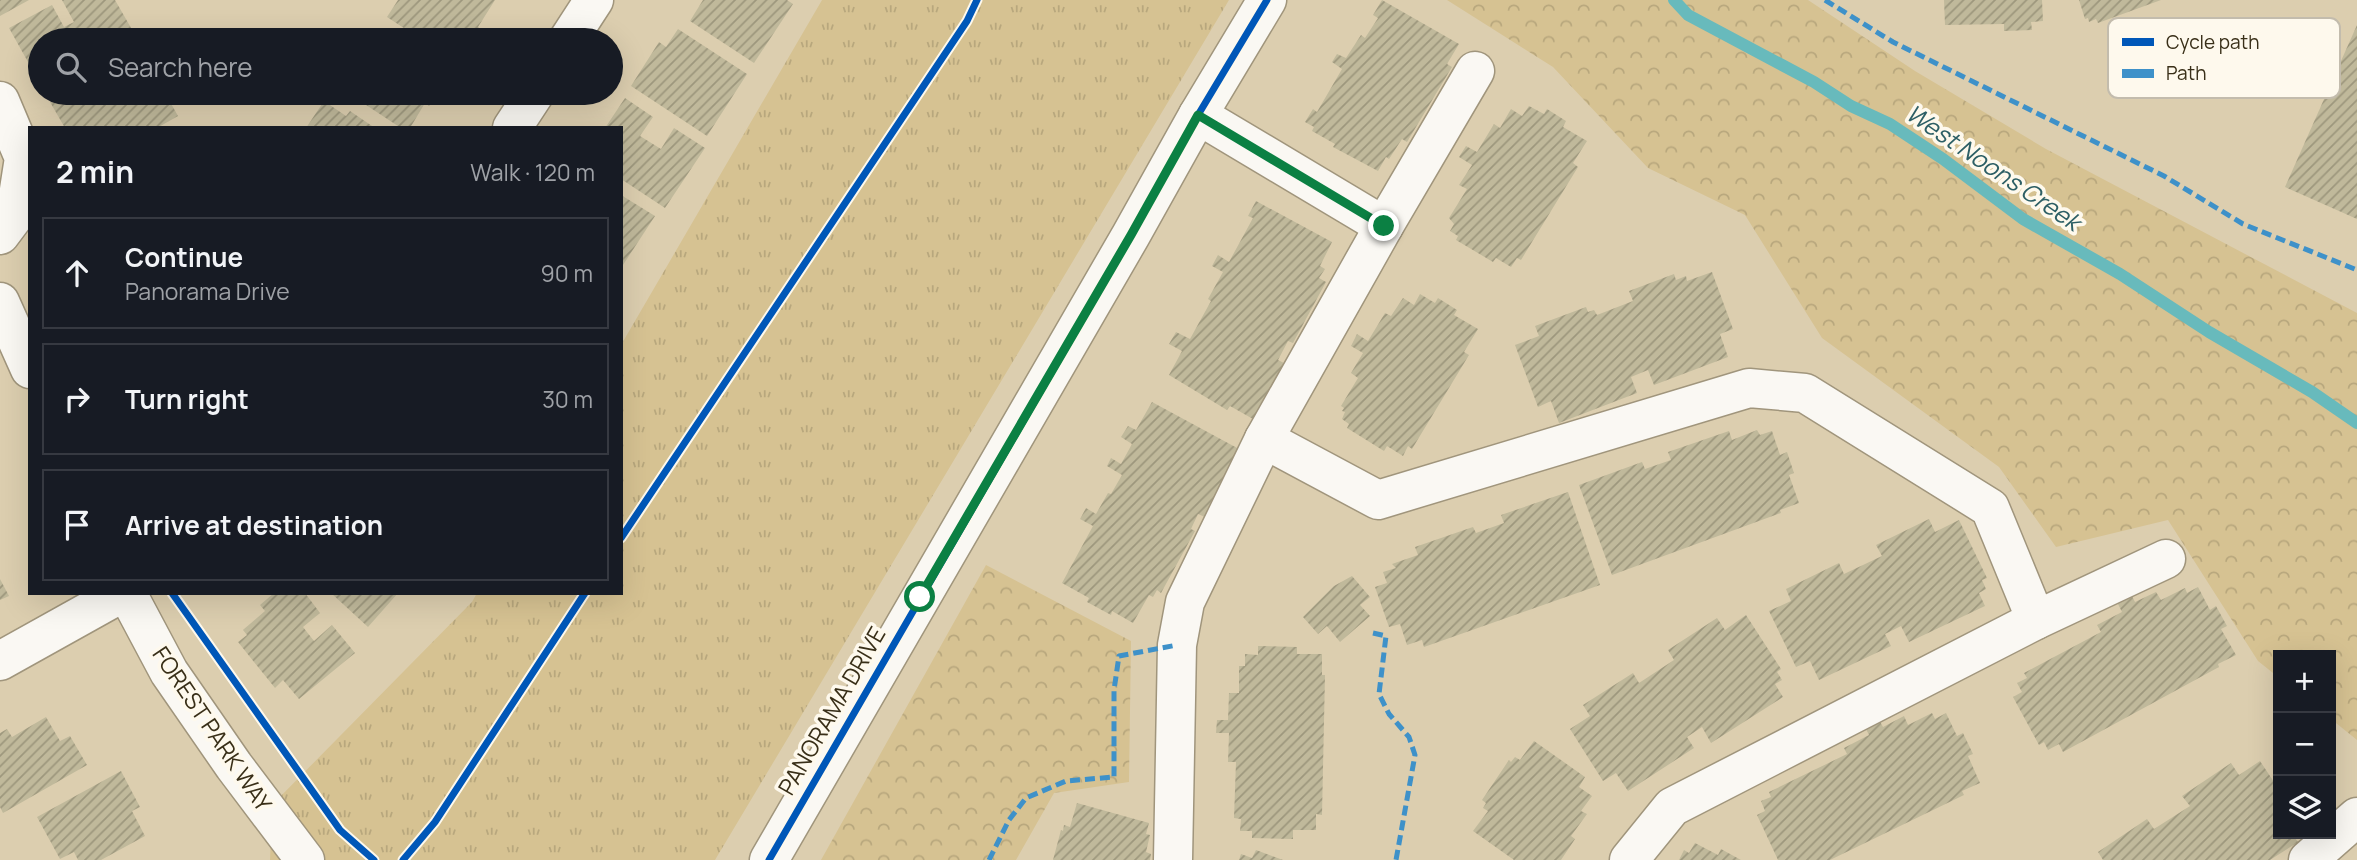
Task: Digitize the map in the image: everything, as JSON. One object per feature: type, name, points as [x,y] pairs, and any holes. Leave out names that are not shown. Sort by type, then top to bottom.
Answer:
[{"type":"street","points":[[576,28],[594,0]]},
{"type":"street","name":"PANORAMA DRIVE","points":[[769,860],[1267,0]]},
{"type":"street","points":[[1173,860],[1177,645],[1185,602],[1264,439],[1475,71]]},
{"type":"street","points":[[0,101],[24,158],[15,215],[0,235]]},
{"type":"street","points":[[513,126],[526,105]]},
{"type":"street","points":[[1198,115],[1384,226]]},
{"type":"street","points":[[0,302],[28,365]]},
{"type":"street","points":[[1264,439],[1378,500],[1749,388],[1805,393],[1990,508],[2036,620]]},
{"type":"street","points":[[1629,860],[1672,807],[2036,620],[2166,559]]},
{"type":"street","points":[[0,661],[121,595]]},
{"type":"street","name":"FOREST PARK WAY","points":[[126,595],[169,672],[233,766],[305,860]]},
{"type":"street","points":[[2308,860],[2357,817]]},
{"type":"green space","points":[[822,0],[1229,0],[715,860],[270,860],[272,805],[476,595],[623,595],[623,342]]},
{"type":"green space","points":[[1447,0],[1808,0],[1915,71],[2046,149],[2357,313],[2357,740],[2336,723],[2336,650],[2273,650],[2273,673],[2258,661],[2168,520],[2056,547],[1999,467],[1822,338],[1745,215],[1648,168],[1553,67]]},
{"type":"green space","points":[[986,565],[1131,641],[1129,782],[1054,793],[1016,860],[821,860]]},
{"type":"building","points":[[0,0],[29,0],[0,16]]},
{"type":"building","points":[[62,0],[115,0],[131,28],[28,28],[28,62],[9,28],[52,5],[64,27],[74,22]]},
{"type":"building","points":[[398,0],[495,0],[480,28],[404,28],[387,17]]},
{"type":"building","points":[[703,0],[787,0],[793,4],[754,63],[690,21]]},
{"type":"building","points":[[1382,0],[1459,44],[1447,64],[1452,67],[1407,142],[1402,139],[1378,171],[1333,147],[1335,144],[1312,131],[1314,127],[1305,122],[1313,109],[1317,112],[1342,69],[1332,62],[1337,54],[1346,58],[1361,35],[1365,38],[1378,18],[1373,15]]},
{"type":"building","points":[[1944,0],[2042,0],[2043,21],[2031,22],[2032,30],[2004,31],[2004,24],[1945,25]]},
{"type":"building","points":[[2079,0],[2161,0],[2098,23],[2096,19],[2089,22],[2088,18],[2085,19]]},
{"type":"building","points":[[2357,25],[2357,219],[2285,187],[2325,98],[2340,98],[2340,63]]},
{"type":"building","points":[[678,29],[747,74],[707,136],[631,86],[659,42],[666,47]]},
{"type":"building","points":[[625,98],[653,117],[640,136],[661,149],[674,128],[705,148],[665,208],[623,180],[623,126],[606,126],[623,105]]},
{"type":"building","points":[[52,105],[172,105],[178,116],[160,126],[64,126]]},
{"type":"building","points":[[321,105],[330,105],[346,116],[350,111],[372,126],[307,126]]},
{"type":"building","points":[[366,105],[424,105],[411,126],[398,126]]},
{"type":"building","points":[[1529,106],[1544,114],[1547,109],[1566,121],[1563,127],[1587,141],[1573,163],[1578,167],[1521,260],[1517,258],[1511,267],[1496,258],[1493,262],[1456,240],[1458,236],[1450,231],[1454,224],[1449,218],[1467,189],[1459,185],[1472,165],[1459,157],[1466,146],[1477,152],[1494,124],[1500,128],[1511,109],[1522,116]]},
{"type":"building","points":[[623,196],[655,216],[623,265]]},
{"type":"building","points":[[1256,201],[1332,242],[1320,266],[1325,269],[1319,278],[1326,282],[1293,343],[1288,341],[1278,360],[1284,363],[1253,419],[1230,406],[1227,410],[1169,375],[1182,351],[1169,344],[1176,332],[1190,339],[1223,272],[1212,266],[1218,255],[1229,262],[1253,218],[1248,216]]},
{"type":"building","points":[[1712,272],[1733,329],[1720,334],[1728,357],[1654,385],[1648,370],[1631,377],[1637,393],[1559,423],[1551,401],[1538,407],[1515,345],[1539,336],[1535,326],[1586,307],[1588,312],[1594,310],[1597,315],[1633,301],[1629,291],[1674,274],[1676,280],[1686,276],[1687,281]]},
{"type":"building","points":[[1420,294],[1435,303],[1438,298],[1457,310],[1454,315],[1478,329],[1464,352],[1469,355],[1412,449],[1408,446],[1403,456],[1387,446],[1384,451],[1347,428],[1349,424],[1342,419],[1345,412],[1341,406],[1358,378],[1351,373],[1363,353],[1351,346],[1357,334],[1368,341],[1385,313],[1391,316],[1403,298],[1414,305]]},
{"type":"building","points":[[1152,402],[1239,449],[1234,464],[1205,517],[1198,514],[1191,529],[1195,531],[1161,593],[1157,590],[1153,597],[1149,595],[1133,623],[1112,611],[1111,615],[1087,602],[1089,598],[1062,583],[1093,526],[1080,519],[1086,508],[1096,514],[1108,493],[1111,494],[1122,475],[1107,466],[1111,458],[1121,464],[1132,444],[1121,437],[1128,426],[1136,430]]},
{"type":"building","points":[[1757,430],[1760,435],[1772,431],[1780,455],[1787,452],[1794,473],[1789,475],[1799,503],[1780,510],[1781,513],[1612,575],[1579,485],[1642,462],[1645,469],[1671,460],[1668,452],[1729,431],[1732,440]]},
{"type":"building","points":[[1568,492],[1600,585],[1424,647],[1422,640],[1407,645],[1400,624],[1389,627],[1375,587],[1387,583],[1383,572],[1396,568],[1392,564],[1418,555],[1415,547],[1473,527],[1476,533],[1504,523],[1501,515]]},
{"type":"building","points":[[1929,519],[1935,532],[1959,520],[1987,578],[1982,580],[1986,589],[1979,593],[1985,606],[1909,642],[1901,626],[1885,634],[1891,646],[1819,680],[1810,661],[1796,667],[1769,611],[1791,601],[1786,589],[1839,563],[1844,574],[1882,556],[1876,545]]},
{"type":"building","points":[[1352,576],[1370,597],[1360,605],[1370,616],[1340,642],[1327,626],[1318,634],[1303,617],[1334,586]]},
{"type":"building","points":[[0,579],[9,596],[0,600]]},
{"type":"building","points":[[2198,587],[2210,610],[2216,606],[2227,626],[2221,629],[2236,655],[2218,664],[2219,667],[2063,752],[2059,744],[2048,750],[2044,742],[2039,745],[2013,697],[2022,692],[2017,683],[2027,678],[2024,673],[2101,632],[2097,625],[2122,612],[2115,598],[2129,590],[2135,602],[2156,592],[2161,600],[2185,588],[2187,593]]},
{"type":"building","points":[[272,595],[306,595],[320,613],[303,627],[314,641],[332,625],[355,653],[299,699],[283,680],[275,688],[238,642],[247,635],[243,630],[265,611],[260,605]]},
{"type":"building","points":[[333,595],[396,595],[368,627]]},
{"type":"building","points":[[1746,615],[1781,669],[1777,672],[1782,680],[1775,684],[1783,697],[1711,743],[1702,727],[1687,737],[1694,748],[1628,791],[1616,773],[1603,781],[1570,729],[1590,716],[1583,705],[1633,673],[1639,683],[1674,660],[1668,650],[1717,618],[1725,630]]},
{"type":"building","points":[[1258,646],[1297,647],[1297,654],[1322,654],[1322,675],[1325,675],[1322,815],[1316,814],[1316,830],[1293,830],[1293,839],[1252,838],[1252,831],[1240,831],[1241,819],[1234,818],[1236,762],[1228,762],[1229,733],[1216,733],[1217,720],[1228,720],[1229,693],[1239,693],[1239,666],[1245,666],[1245,654],[1258,655]]},
{"type":"building","points":[[1932,713],[1935,719],[1946,713],[1957,736],[1963,733],[1973,754],[1968,756],[1980,783],[1962,791],[1964,795],[1830,860],[1778,860],[1757,815],[1765,811],[1761,801],[1771,797],[1769,792],[1847,754],[1844,748],[1869,735],[1862,721],[1876,714],[1883,727],[1904,716],[1908,725]]},
{"type":"building","points":[[46,717],[60,741],[70,736],[87,765],[3,813],[0,807],[0,733],[7,729],[12,737]]},
{"type":"building","points":[[1534,741],[1585,777],[1579,787],[1592,796],[1581,811],[1587,814],[1571,836],[1575,839],[1561,860],[1514,860],[1473,831],[1488,811],[1483,808],[1486,803],[1482,800],[1509,760],[1511,762],[1515,757],[1520,760]]},
{"type":"building","points":[[2260,761],[2273,780],[2273,839],[2296,839],[2298,842],[2270,860],[2103,860],[2098,852],[2147,819],[2154,829],[2190,806],[2182,796],[2231,763],[2239,775]]},
{"type":"building","points":[[121,771],[140,807],[132,811],[145,836],[101,860],[78,860],[74,852],[60,859],[37,817]]},
{"type":"building","points":[[1077,803],[1149,823],[1146,834],[1150,835],[1146,852],[1151,854],[1150,860],[1053,860],[1061,830],[1063,831],[1064,825],[1070,827]]},
{"type":"building","points":[[1695,843],[1718,855],[1721,849],[1741,860],[1679,860],[1684,850],[1689,853]]},
{"type":"building","points":[[1256,850],[1283,860],[1239,860],[1241,854],[1252,858]]},
{"type":"waterway","name":"West Noons Creek","points":[[1674,0],[1688,15],[1814,82],[1851,106],[1890,124],[1943,159],[2023,219],[2120,274],[2209,332],[2312,392],[2357,423]]},
{"type":"marked path","points":[[1825,0],[1893,42],[2164,176],[2243,224],[2357,270]]},
{"type":"marked path","points":[[1373,633],[1386,636],[1379,694],[1389,714],[1409,737],[1415,755],[1396,860]]},
{"type":"marked path","points":[[989,860],[1009,820],[1026,798],[1066,781],[1114,777],[1114,690],[1119,656],[1177,645]]},
{"type":"cycle path","points":[[623,535],[967,21],[977,0]]},
{"type":"cycle path","points":[[769,860],[1267,0]]},
{"type":"cycle path","points":[[173,595],[340,830],[374,860]]},
{"type":"cycle path","points":[[403,860],[435,822],[584,595]]},
{"type":"route","points":[[920,597],[1198,115],[1384,226]]}]
